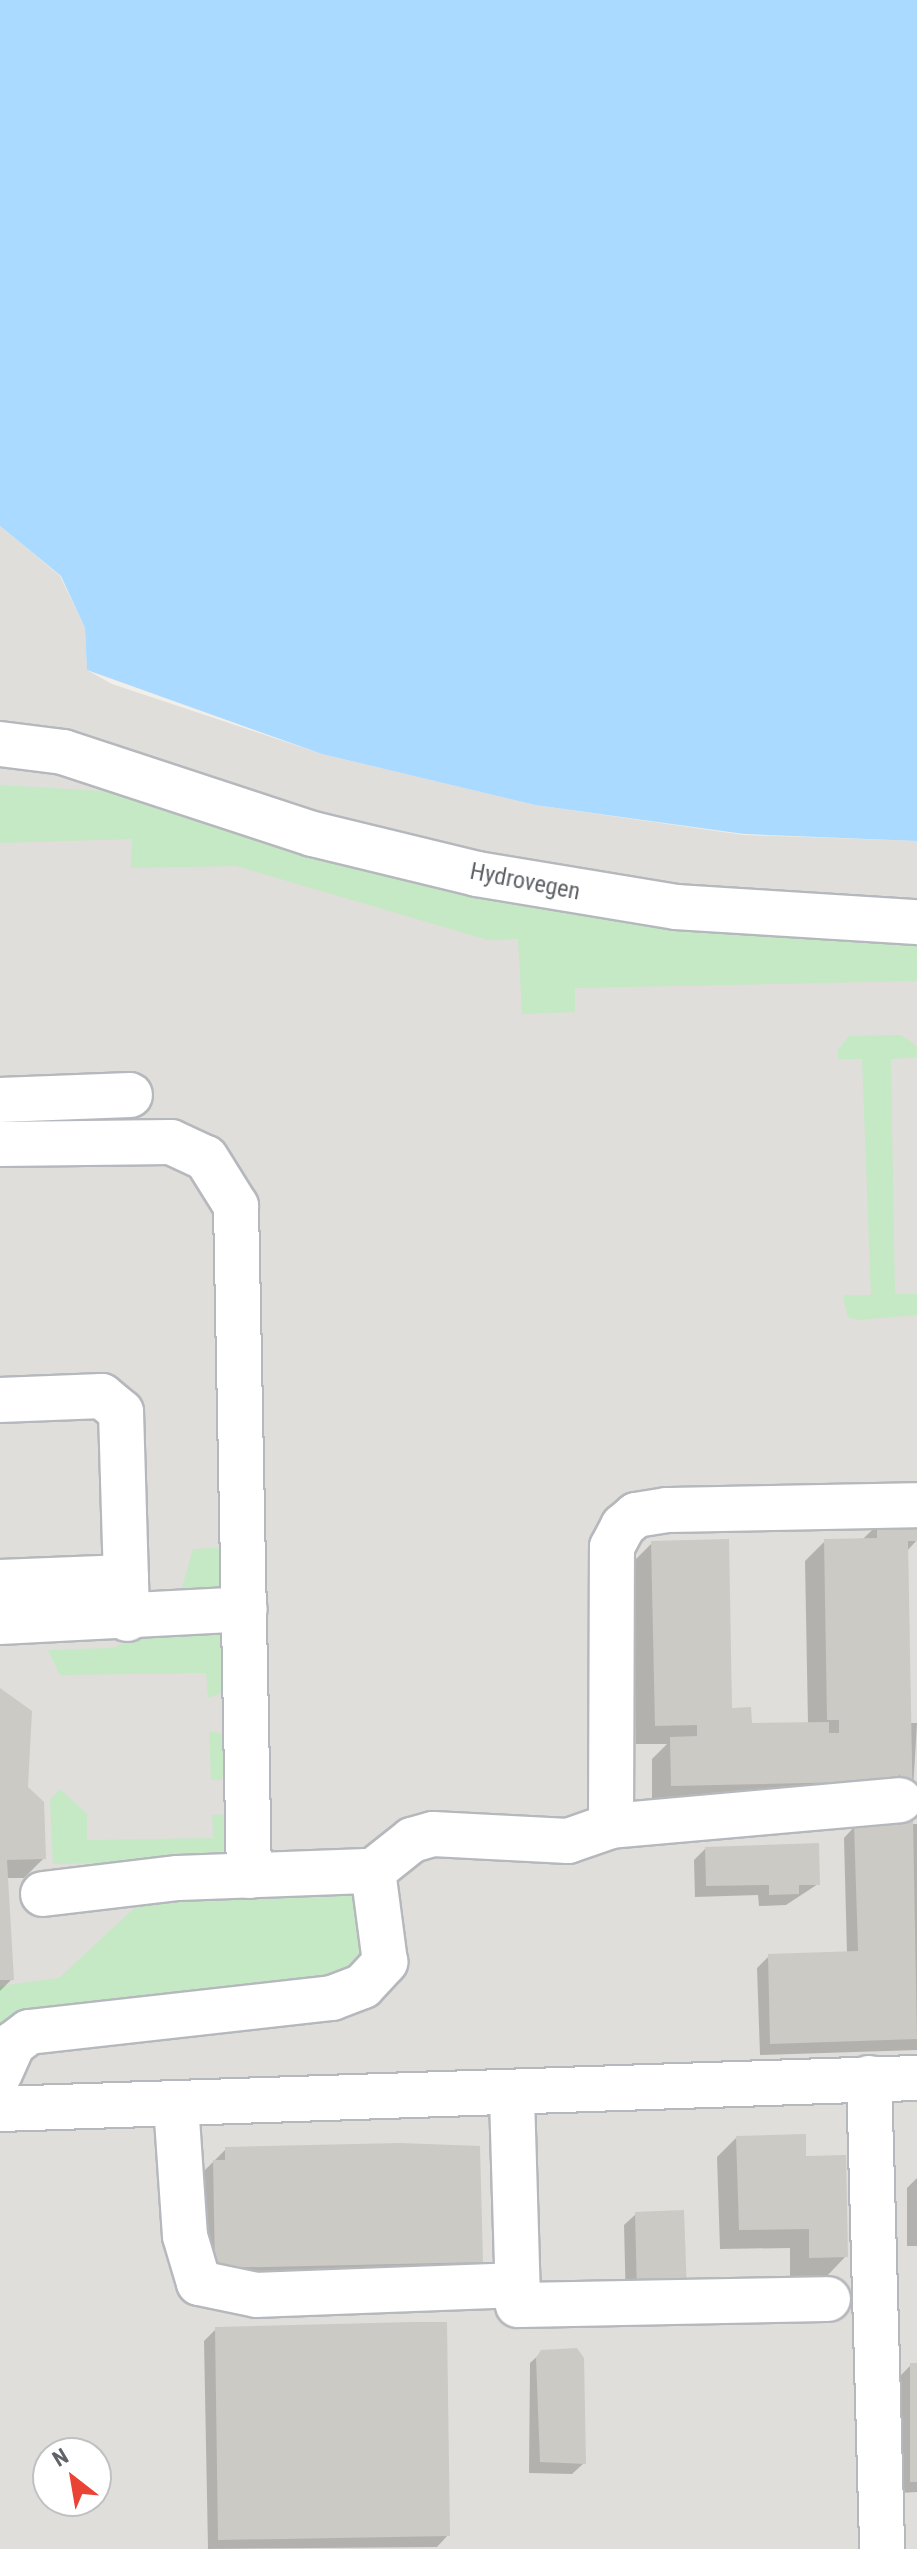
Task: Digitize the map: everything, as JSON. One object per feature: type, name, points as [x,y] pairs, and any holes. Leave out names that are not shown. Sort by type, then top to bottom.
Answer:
[{"type":"street","name":"Hydrovegen","points":[[0,744],[63,752],[143,782],[424,862],[609,898],[774,917],[917,922]]},
{"type":"street","name":"Hydrovegen","points":[[0,773],[143,782]]},
{"type":"street","points":[[0,1100],[130,1095]]},
{"type":"street","points":[[0,1144],[171,1142],[206,1158],[228,1186],[236,1206],[249,1876]]},
{"type":"street","points":[[0,1400],[102,1396],[121,1412],[126,1598]]},
{"type":"street","points":[[611,1826],[612,1547],[623,1526],[636,1515],[666,1510],[917,1505]]},
{"type":"street","points":[[0,1582],[245,1609]]},
{"type":"street","points":[[0,1622],[126,1598]]},
{"type":"street","points":[[43,1894],[249,1876],[373,1871],[412,1840],[433,1834],[568,1841],[611,1826],[910,1799]]},
{"type":"street","points":[[0,2073],[13,2044],[29,2032],[332,1998],[363,1986],[385,1962],[373,1871]]},
{"type":"street","points":[[869,2078],[882,2549]]},
{"type":"street","points":[[0,2109],[512,2097],[917,2078]]},
{"type":"street","points":[[512,2097],[518,2305],[828,2299]]},
{"type":"street","points":[[176,2104],[185,2236],[199,2283],[257,2295],[517,2285]]},
{"type":"shaded area","points":[[0,526],[60,576],[85,628],[87,670],[112,684],[322,754],[535,805],[744,835],[917,841],[917,2549],[0,2549]]},
{"type":"green space","points":[[0,785],[102,791],[917,939],[917,981],[575,988],[575,1012],[522,1014],[518,939],[488,940],[236,866],[131,868],[132,839],[0,843]]},
{"type":"green space","points":[[901,1035],[916,1045],[917,1057],[891,1059],[895,1294],[917,1294],[917,1315],[857,1320],[848,1317],[844,1295],[871,1295],[862,1059],[838,1059],[838,1050],[849,1036]]},
{"type":"green space","points":[[229,1547],[231,1612],[178,1601],[193,1549]]},
{"type":"green space","points":[[230,1625],[226,1691],[208,1698],[206,1673],[60,1675],[48,1650],[112,1648],[149,1634]]},
{"type":"green space","points":[[209,1731],[228,1735],[222,1780],[211,1780]]},
{"type":"green space","points":[[60,1789],[87,1814],[87,1840],[213,1838],[212,1815],[237,1814],[229,1850],[152,1862],[53,1864],[50,1800]]},
{"type":"green space","points":[[348,1894],[365,1906],[369,1931],[360,1974],[0,2039],[0,1986],[59,1978],[142,1901]]},
{"type":"water","points":[[0,0],[917,0],[917,841],[744,834],[535,805],[322,754],[87,670],[85,628],[61,576],[0,526]]},
{"type":"building","points":[[917,1521],[917,1541],[908,1541],[917,2039],[770,2044],[768,1954],[858,1951],[854,1824],[901,1823],[900,1774],[895,1781],[671,1786],[670,1737],[697,1736],[697,1725],[655,1726],[651,1541],[729,1539],[732,1708],[751,1707],[752,1723],[829,1722],[829,1733],[839,1733],[839,1720],[827,1720],[824,1539],[877,1538],[877,1522]]},
{"type":"building","points":[[0,1688],[32,1711],[28,1787],[44,1802],[46,1859],[7,1860],[14,1980],[0,1980]]},
{"type":"building","points":[[819,1843],[820,1885],[799,1885],[799,1894],[769,1895],[769,1885],[706,1886],[705,1847]]},
{"type":"building","points":[[806,2134],[806,2156],[846,2155],[848,2257],[809,2258],[809,2229],[739,2230],[736,2136]]},
{"type":"building","points":[[399,2143],[480,2146],[483,2262],[215,2268],[213,2160],[225,2160],[225,2147]]},
{"type":"building","points":[[684,2210],[687,2293],[637,2294],[635,2212]]},
{"type":"building","points":[[447,2322],[450,2536],[218,2540],[215,2327]]},
{"type":"building","points":[[577,2348],[584,2358],[586,2464],[540,2462],[536,2358],[541,2350]]},
{"type":"building","points":[[910,2363],[917,2363],[917,2482],[910,2482]]}]
